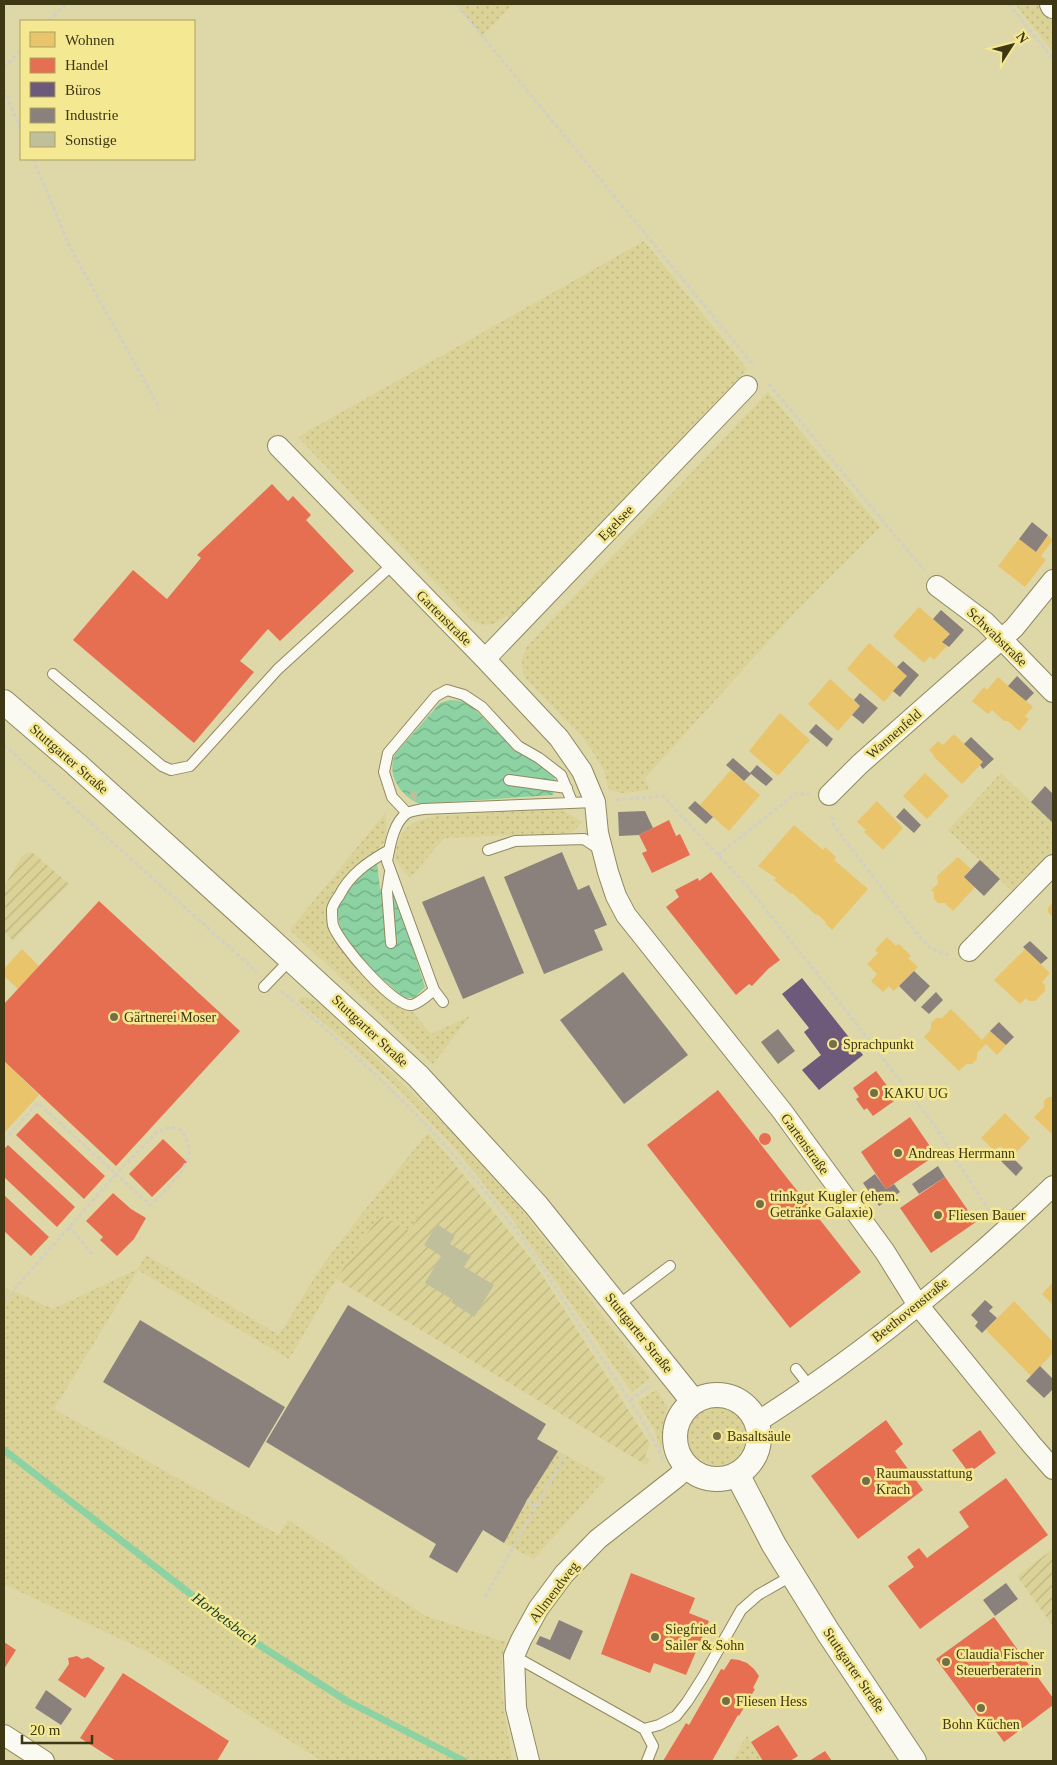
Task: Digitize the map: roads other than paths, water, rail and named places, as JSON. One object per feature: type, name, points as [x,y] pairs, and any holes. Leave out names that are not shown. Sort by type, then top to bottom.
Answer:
[{"type":"street","name":"Egelsee","points":[[485,659],[757,379]]},
{"type":"street","name":"Gartenstraße","points":[[278,446],[559,738],[582,770],[595,802],[602,851],[616,896],[626,915],[782,1111],[885,1252],[918,1305],[1032,1445],[1053,1468]]},
{"type":"street","name":"Wannenfeld","points":[[829,795],[860,764],[1002,639],[1030,610],[1053,580]]},
{"type":"street","name":"Schwabstraße","points":[[937,586],[985,622],[1053,692]]},
{"type":"street","name":"Stuttgarter Straße","points":[[4,702],[84,771],[418,1076],[536,1205],[693,1401]]},
{"type":"street","points":[[969,951],[1053,865]]},
{"type":"street","name":"Beethovenstraße","points":[[758,1422],[811,1388],[918,1305],[1004,1233],[1053,1186]]},
{"type":"street","points":[[710,1394],[728,1396],[746,1406],[758,1422],[759,1436],[756,1451],[749,1464],[737,1474],[720,1479],[696,1474],[680,1474],[674,1437],[675,1429],[681,1414],[693,1401],[710,1394]]},
{"type":"street","name":"Allmendweg","points":[[529,1761],[516,1708],[514,1656],[520,1640],[535,1614],[564,1574],[598,1539],[680,1474]]},
{"type":"street","name":"Stuttgarter Straße","points":[[737,1474],[792,1575],[914,1761]]},
{"type":"street","points":[[4,1735],[44,1761]]},
{"type":"lane","points":[[53,674],[162,766],[171,770],[190,766],[278,669],[392,565]]},
{"type":"lane","points":[[407,813],[392,797],[384,772],[388,753],[436,696],[447,690],[464,695],[482,707],[518,746],[539,758],[561,775],[572,802]]},
{"type":"lane","points":[[510,780],[567,788]]},
{"type":"lane","points":[[442,1002],[434,990],[387,861],[397,826],[407,813],[422,809],[595,802]]},
{"type":"lane","points":[[488,850],[515,841],[584,840],[602,851]]},
{"type":"lane","points":[[389,850],[356,872],[342,890],[332,907],[333,924],[352,956],[386,991],[405,1004],[412,1005],[434,990]]},
{"type":"lane","points":[[390,871],[387,891],[391,944]]},
{"type":"lane","points":[[266,985],[291,959]]},
{"type":"lane","points":[[617,1306],[670,1266]]},
{"type":"lane","points":[[796,1369],[811,1388]]},
{"type":"lane","points":[[644,1729],[659,1725],[676,1716],[697,1685],[740,1610],[758,1595],[792,1575]]},
{"type":"lane","points":[[514,1656],[644,1729],[653,1746],[647,1761]]},
{"type":"water","points":[[450,700],[463,701],[476,710],[515,751],[544,767],[555,776],[553,795],[420,804],[407,796],[397,784],[392,770],[395,754],[440,703]]},
{"type":"water","points":[[377,863],[380,889],[393,893],[407,929],[425,987],[414,998],[405,998],[362,959],[344,935],[339,922],[338,910],[343,896],[353,884]]},
{"type":"waterway","name":"Horbetsbach","points":[[4,1450],[245,1636],[347,1701],[464,1761]]},
{"type":"place","name":"Gärtnerei Moser","points":[[114,1017]]},
{"type":"place","name":"Sprachpunkt","points":[[833,1044]]},
{"type":"place","name":"KAKU UG","points":[[874,1093]]},
{"type":"place","name":"Andreas Herrmann","points":[[898,1153]]},
{"type":"place","name":"trinkgut Kugler (ehem. Getränke Galaxie)","points":[[760,1204]]},
{"type":"place","name":"Fliesen Bauer","points":[[938,1215]]},
{"type":"place","name":"Basaltsäule","points":[[717,1436]]},
{"type":"place","name":"Raumausstattung Krach","points":[[866,1481]]},
{"type":"place","name":"Siegfried Sailer & Sohn","points":[[655,1637]]},
{"type":"place","name":"Claudia Fischer Steuerberaterin","points":[[946,1662]]},
{"type":"place","name":"Fliesen Hess","points":[[726,1701]]},
{"type":"place","name":"Bohn Küchen","points":[[981,1708]]}]
